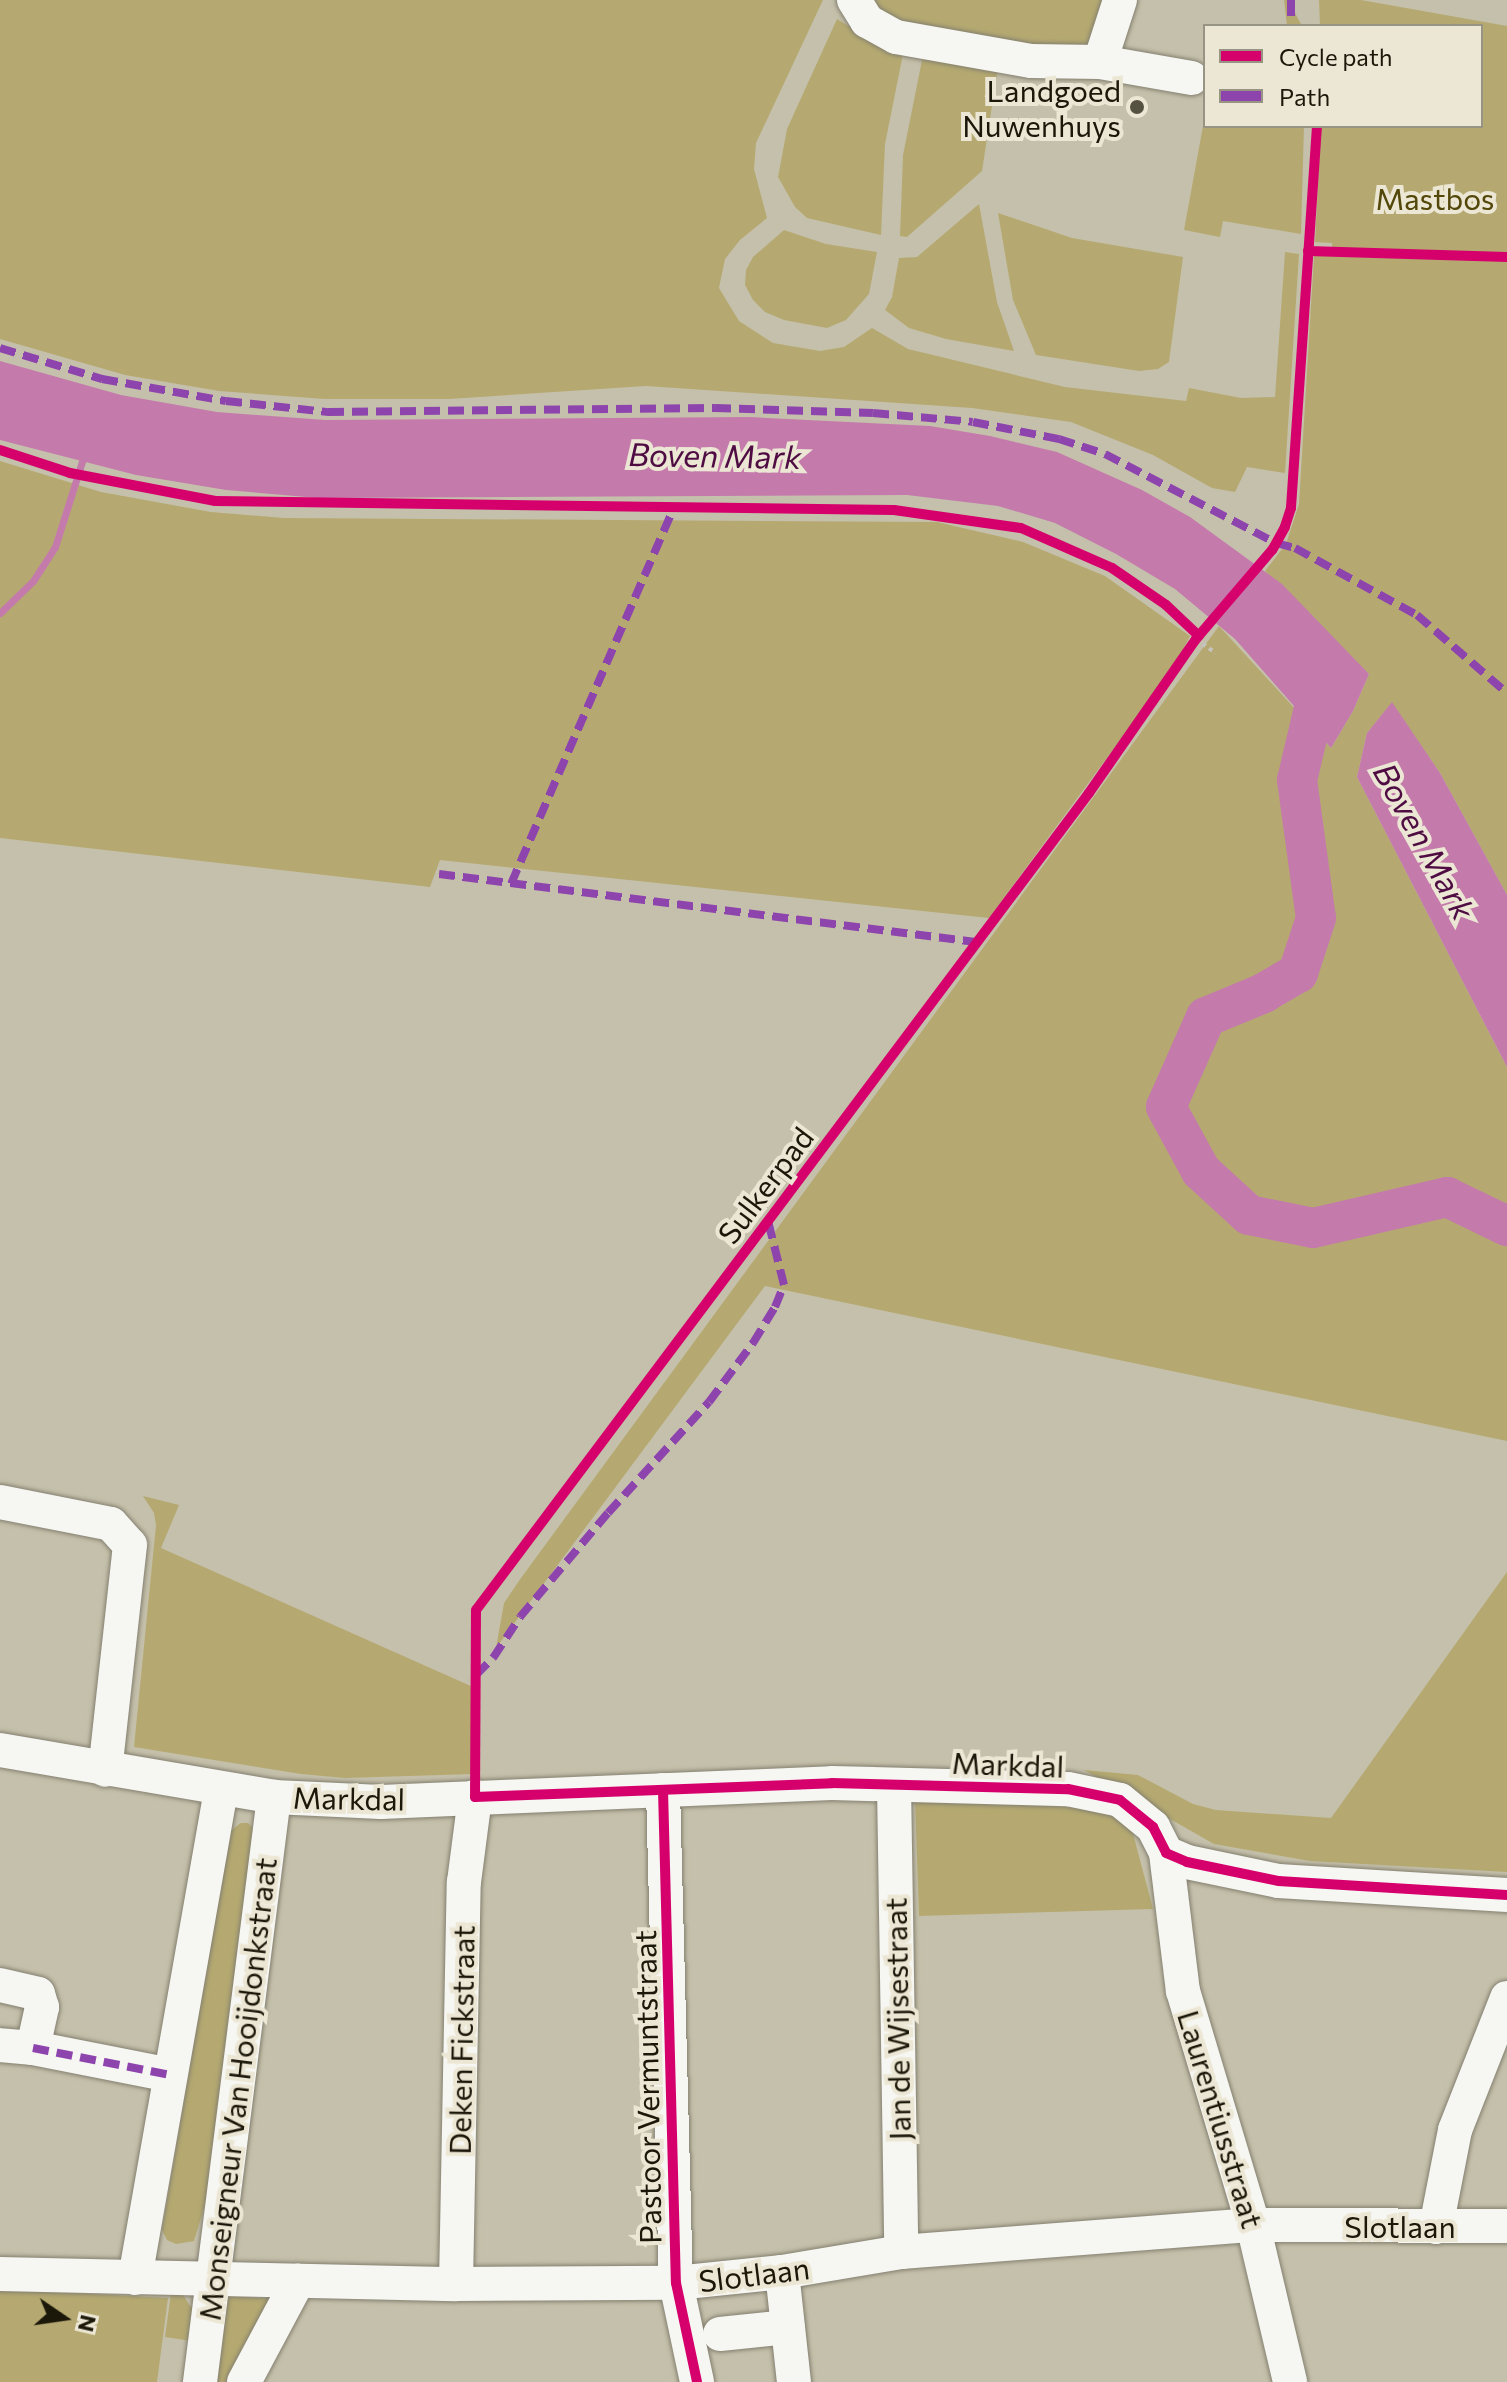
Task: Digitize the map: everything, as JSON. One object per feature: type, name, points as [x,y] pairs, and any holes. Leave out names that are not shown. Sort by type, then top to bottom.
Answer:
[{"type":"street","points":[[854,0],[867,21],[896,37],[1031,61],[1100,62],[1192,78]]},
{"type":"street","points":[[1100,62],[1120,0]]},
{"type":"street","points":[[0,1502],[111,1524],[130,1545],[105,1770]]},
{"type":"street","name":"Markdal","points":[[0,1750],[274,1797],[381,1802],[832,1783],[1068,1789],[1120,1800],[1153,1827],[1166,1853]]},
{"type":"street","name":"Jan de Wijsestraat","points":[[894,1785],[901,2252]]},
{"type":"street","name":"Monseigneur Van Hooijdonkstraat","points":[[135,2278],[221,1789]]},
{"type":"street","name":"Pastoor Vermuntstraat","points":[[663,1790],[676,2283],[697,2382]]},
{"type":"street","name":"Monseigneur Van Hooijdonkstraat","points":[[200,2382],[274,1797]]},
{"type":"street","name":"Deken Fickstraat","points":[[456,2284],[464,1882],[475,1797]]},
{"type":"street","points":[[1166,1853],[1187,1862],[1279,1881],[1507,1895]]},
{"type":"street","name":"Laurentiusstraat","points":[[1166,1853],[1183,1991],[1253,2225],[1290,2382]]},
{"type":"street","points":[[0,1985],[38,1994],[42,2007],[16,2046],[170,2075]]},
{"type":"street","points":[[1436,2227],[1455,2130],[1507,1998]]},
{"type":"street","name":"Slotlaan","points":[[0,2274],[456,2284],[676,2283],[782,2272],[901,2252],[1253,2225],[1507,2226]]},
{"type":"street","points":[[782,2272],[794,2382]]},
{"type":"street","name":"Monseigneur Van Hooijdonkstraat","points":[[244,2382],[298,2281]]},
{"type":"street","points":[[720,2334],[788,2327]]},
{"type":"path","points":[[1188,625],[1216,653]]},
{"type":"path","points":[[1187,652],[1199,636]]},
{"type":"green space","points":[[0,0],[823,0],[756,143],[754,169],[767,218],[740,240],[725,259],[719,288],[739,321],[773,343],[820,351],[844,347],[872,328],[908,349],[1065,387],[1186,401],[1189,388],[1241,398],[1275,397],[1285,252],[1299,254],[1285,473],[1247,467],[1235,492],[1212,488],[1153,455],[1071,422],[972,408],[646,386],[449,399],[325,399],[219,391],[125,375],[0,339]]},
{"type":"green space","points":[[855,0],[1111,0],[1095,44],[1084,49],[1034,49],[917,30]]},
{"type":"green space","points":[[1284,0],[1288,0],[1301,24],[1287,24]]},
{"type":"green space","name":"Mastbos","points":[[1319,0],[1361,0],[1507,26],[1507,895],[1440,773],[1392,703],[1367,733],[1357,777],[1507,1067],[1507,1441],[765,1286],[496,1648],[504,1603],[521,1578],[1219,626],[1331,748],[1353,711],[1369,674],[1265,571],[1286,544],[1299,504],[1314,256],[1333,256],[1332,243],[1315,242],[1321,128],[1483,128],[1483,24],[1320,24]]},
{"type":"green space","points":[[837,19],[873,41],[904,49],[885,144],[881,235],[807,218],[795,207],[778,177],[787,129]]},
{"type":"green space","points":[[924,50],[998,67],[982,171],[907,237],[900,236],[903,155]]},
{"type":"green space","points":[[1203,126],[1304,128],[1301,234],[1223,221],[1220,237],[1184,230]]},
{"type":"green space","points":[[979,204],[997,302],[1014,351],[946,339],[909,328],[885,310],[892,297],[899,258],[917,257]]},
{"type":"green space","points":[[998,213],[1072,238],[1183,257],[1169,362],[1158,369],[1139,371],[1036,355],[1013,300]]},
{"type":"green space","points":[[784,230],[826,244],[877,252],[869,294],[846,320],[827,328],[784,320],[765,312],[753,300],[745,285],[746,270],[753,257]]},
{"type":"green space","points":[[0,461],[101,492],[211,512],[284,518],[937,522],[1023,542],[1105,576],[1190,636],[1176,664],[989,918],[440,860],[430,887],[0,838]]},
{"type":"green space","points":[[143,1496],[179,1505],[161,1548],[473,1687],[474,1774],[345,1778],[301,1774],[134,1747],[156,1525],[154,1513]]},
{"type":"green space","points":[[1507,1572],[1507,1872],[1310,1861],[1214,1844],[1084,1770],[1138,1775],[1193,1804],[1216,1810],[1331,1818]]},
{"type":"green space","points":[[915,1798],[1113,1810],[1131,1826],[1153,1909],[919,1916]]},
{"type":"green space","points":[[241,1823],[248,1823],[259,1834],[208,2195],[194,2241],[176,2244],[167,2240],[162,2230],[230,1831]]},
{"type":"green space","points":[[0,2289],[168,2298],[157,2382],[0,2382]]},
{"type":"green space","points":[[171,2293],[182,2293],[190,2306],[196,2308],[191,2341],[165,2337]]},
{"type":"green space","points":[[224,2296],[278,2299],[231,2382],[215,2382]]},
{"type":"water","name":"Boven Mark","points":[[0,361],[121,395],[217,412],[325,420],[749,417],[930,426],[990,436],[1057,452],[1142,490],[1190,517],[1282,584],[1369,674],[1353,711],[1331,748],[1235,639],[1175,589],[1055,523],[998,506],[907,495],[318,498],[226,490],[136,475],[0,440]]},
{"type":"water","name":"Boven Mark","points":[[1392,702],[1440,773],[1507,895],[1507,1067],[1357,777],[1367,733]]},
{"type":"pier","points":[[1258,561],[1264,566],[1213,627],[1207,622]]},
{"type":"waterway","points":[[0,613],[33,581],[55,547],[85,452]]},
{"type":"waterway","points":[[1321,678],[1297,780],[1316,918],[1298,973],[1264,993],[1206,1017],[1166,1107],[1201,1171],[1249,1215],[1313,1228],[1447,1197],[1507,1226]]},
{"type":"marked path","points":[[1291,0],[1291,16]]},
{"type":"marked path","points":[[0,348],[102,379],[226,401],[328,412],[715,408],[873,413],[973,422],[1059,439],[1105,454],[1276,543],[1295,548],[1417,615],[1507,693]]},
{"type":"marked path","points":[[511,884],[674,508]]},
{"type":"marked path","points":[[439,874],[976,942]]},
{"type":"marked path","points":[[476,1675],[493,1658],[520,1617],[608,1513],[709,1402],[753,1343],[775,1307],[784,1285],[768,1221]]},
{"type":"marked path","points":[[33,2048],[170,2075]]},
{"type":"cycle path","name":"Sulkerpad","points":[[1317,128],[1291,508],[1285,527],[1272,550],[1196,639],[1089,793],[476,1610],[475,1797],[832,1783],[1068,1789],[1120,1800],[1153,1827],[1166,1853],[1187,1862],[1279,1881],[1507,1895]]},
{"type":"cycle path","points":[[1308,251],[1507,257]]},
{"type":"cycle path","points":[[0,450],[70,473],[215,501],[894,510],[1021,528],[1112,568],[1166,605],[1199,636]]},
{"type":"cycle path","points":[[663,1790],[676,2283],[697,2382]]},
{"type":"place","name":"Landgoed Nuwenhuys","points":[[1137,107]]}]
